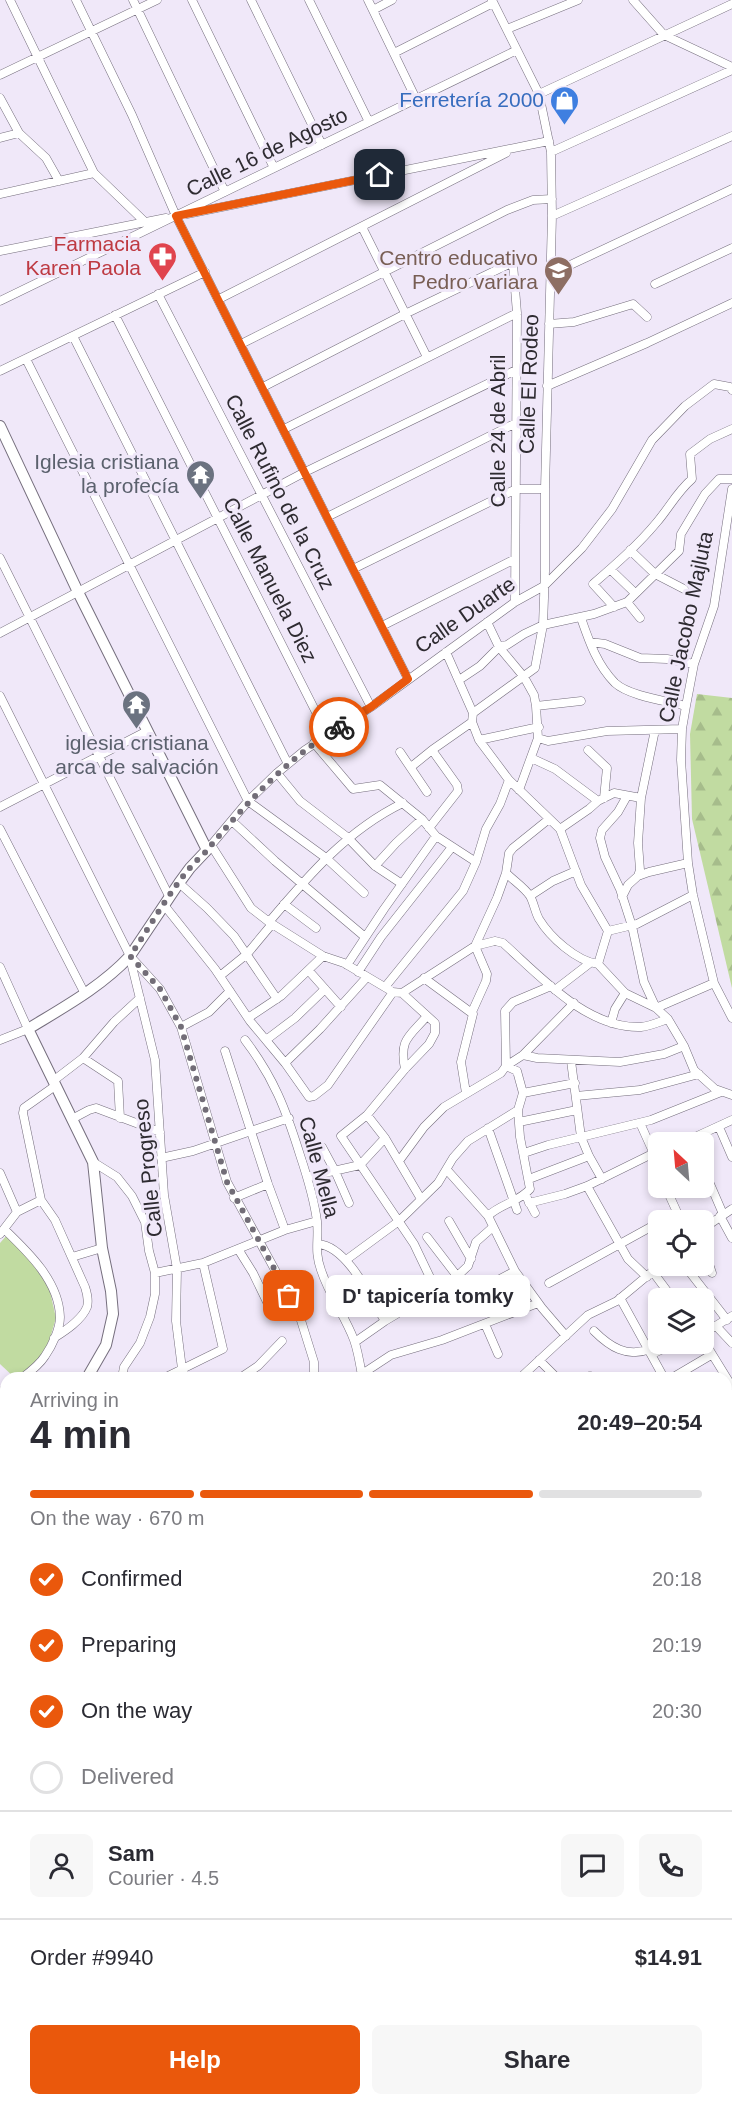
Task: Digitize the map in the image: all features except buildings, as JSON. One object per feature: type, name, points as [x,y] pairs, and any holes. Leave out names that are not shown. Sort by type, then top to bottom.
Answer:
[{"type":"street","points":[[10,0],[93,173],[145,222]]},
{"type":"street","points":[[76,0],[132,115],[176,216],[408,679]]},
{"type":"street","points":[[133,0],[225,192]]},
{"type":"street","points":[[0,75],[157,0]]},
{"type":"street","points":[[192,0],[274,168]]},
{"type":"street","points":[[251,0],[321,145]]},
{"type":"street","points":[[309,0],[369,122]]},
{"type":"street","points":[[368,0],[416,99]]},
{"type":"street","points":[[373,10],[392,0]]},
{"type":"street","points":[[507,29],[578,0]]},
{"type":"street","points":[[633,0],[664,34],[732,69]]},
{"type":"street","points":[[394,53],[492,2]]},
{"type":"street","name":"Calle El Rodeo","points":[[411,767],[535,668],[543,626],[552,216],[551,152],[539,94],[492,2]]},
{"type":"street","points":[[539,94],[732,4]]},
{"type":"street","name":"Calle 16 de Agosto","points":[[0,302],[517,50]]},
{"type":"street","points":[[551,152],[732,69]]},
{"type":"street","points":[[0,98],[19,133],[46,158],[59,181]]},
{"type":"street","points":[[0,138],[19,133]]},
{"type":"street","points":[[552,216],[732,136]]},
{"type":"street","points":[[0,251],[549,141]]},
{"type":"street","points":[[219,299],[515,148]]},
{"type":"street","points":[[0,194],[93,173]]},
{"type":"street","points":[[551,274],[732,189]]},
{"type":"street","points":[[241,344],[521,203],[552,199]]},
{"type":"street","points":[[362,227],[427,357]]},
{"type":"street","points":[[655,284],[732,248]]},
{"type":"street","name":"Calle 24 de Abril","points":[[405,314],[511,263],[515,266],[517,313],[515,602]]},
{"type":"street","points":[[0,371],[205,272]]},
{"type":"street","name":"Calle Rufino de la Cruz","points":[[158,294],[371,707]]},
{"type":"street","points":[[547,386],[732,303]]},
{"type":"street","points":[[549,324],[574,322],[633,304],[647,317]]},
{"type":"street","points":[[284,429],[517,313]]},
{"type":"street","points":[[263,387],[405,314]]},
{"type":"street","name":"Calle Manuela Diez","points":[[115,315],[327,734]]},
{"type":"street","points":[[73,336],[288,764]]},
{"type":"street","points":[[26,358],[248,801],[326,858],[364,893]]},
{"type":"street","points":[[0,633],[305,472],[516,370]]},
{"type":"street","name":"Calle Duarte","points":[[0,1040],[28,1029],[86,994],[109,976],[130,956],[190,868],[248,801],[277,773],[314,743],[371,707],[486,622],[544,586],[582,548],[612,508],[652,440],[685,405],[714,384],[730,387],[732,390]]},
{"type":"street","points":[[327,517],[516,423]]},
{"type":"street","points":[[0,426],[78,592],[147,730],[209,848],[251,908],[270,923],[323,956],[347,965],[398,993],[436,1024],[435,1033],[429,1044],[367,1114],[341,1136],[414,1244],[436,1290]]},
{"type":"street","points":[[614,607],[593,584],[657,522],[672,500],[692,479],[690,454],[710,439],[732,429]]},
{"type":"street","points":[[459,680],[480,666],[499,647],[507,645],[524,634],[543,626],[581,618],[627,602],[679,551],[681,534],[705,494],[719,479],[732,479]]},
{"type":"street","points":[[353,569],[516,489],[545,489]]},
{"type":"street","name":"Calle Jacobo Majluta","points":[[732,489],[714,606],[694,664],[686,706],[682,729],[681,760],[688,863],[693,895],[714,983],[732,1018]]},
{"type":"street","points":[[630,550],[655,574],[684,589]]},
{"type":"street","points":[[0,558],[98,756],[166,901],[248,1018],[309,1097],[314,1096],[328,1085],[398,993],[475,946],[495,941],[503,943],[553,988],[598,1018],[611,1023],[644,1027],[668,1019]]},
{"type":"street","points":[[382,626],[515,559]]},
{"type":"street","points":[[610,569],[636,593]]},
{"type":"street","points":[[627,602],[639,618]]},
{"type":"street","points":[[581,618],[596,659],[616,684],[634,692],[686,706]]},
{"type":"street","points":[[486,622],[499,647],[524,677],[534,695],[539,727],[538,738],[519,790]]},
{"type":"street","points":[[590,642],[605,644],[640,658],[667,659],[694,664]]},
{"type":"street","points":[[446,652],[459,680],[479,740],[509,780],[560,829],[581,885],[608,931]]},
{"type":"street","points":[[0,696],[130,956],[160,989],[181,1027],[227,1182],[299,1314],[314,1362],[314,1372]]},
{"type":"street","points":[[536,706],[581,701]]},
{"type":"street","points":[[479,740],[539,727]]},
{"type":"street","points":[[538,738],[548,741],[608,731],[682,729]]},
{"type":"street","points":[[0,807],[147,730]]},
{"type":"street","points":[[638,876],[641,798],[655,730]]},
{"type":"street","points":[[314,743],[353,789],[380,785],[422,819],[436,836],[476,862]]},
{"type":"street","points":[[429,828],[458,792],[457,785],[432,750]]},
{"type":"street","points":[[588,750],[607,768],[601,799]]},
{"type":"street","points":[[400,752],[427,792]]},
{"type":"street","points":[[531,758],[555,769],[601,799]]},
{"type":"street","points":[[277,773],[300,801],[347,837],[375,866],[402,885]]},
{"type":"street","points":[[385,987],[463,891],[476,862],[486,829],[500,804],[509,780]]},
{"type":"street","points":[[560,829],[601,799],[614,794],[641,798]]},
{"type":"street","points":[[627,796],[618,812],[602,830],[600,837],[632,926],[644,982],[656,1008]]},
{"type":"street","points":[[220,976],[248,954],[284,904],[347,837],[403,802]]},
{"type":"street","points":[[375,866],[422,819]]},
{"type":"street","points":[[466,1093],[461,1062],[472,1012],[488,974],[475,946],[506,873],[509,853],[549,819]]},
{"type":"street","points":[[232,821],[364,937]]},
{"type":"street","points":[[0,829],[86,994]]},
{"type":"street","points":[[347,965],[364,937],[436,836]]},
{"type":"street","points":[[358,972],[381,937],[452,847]]},
{"type":"street","points":[[622,897],[628,885],[638,876],[688,863]]},
{"type":"street","points":[[530,896],[553,881],[576,871]]},
{"type":"street","points":[[506,873],[530,896],[537,916],[546,929],[572,952],[594,963],[625,993],[656,1008],[668,1019],[684,1046],[694,1070],[715,1089],[732,1095]]},
{"type":"street","points":[[179,883],[227,929],[248,954],[252,965],[277,999]]},
{"type":"street","points":[[608,931],[632,926],[693,895]]},
{"type":"street","points":[[284,904],[316,928]]},
{"type":"street","points":[[506,1066],[505,1011],[508,1005],[553,988],[594,963],[608,931]]},
{"type":"street","name":"Calle Progreso","points":[[130,956],[155,1060],[164,1195],[177,1269],[176,1321],[183,1372]]},
{"type":"street","points":[[248,1018],[277,999],[323,956]]},
{"type":"street","points":[[0,967],[3,980],[93,1162],[102,1248],[111,1291],[113,1314],[106,1345],[90,1372]]},
{"type":"street","points":[[309,971],[341,1007]]},
{"type":"street","points":[[285,1063],[341,1007],[367,977]]},
{"type":"street","points":[[424,978],[472,1012]]},
{"type":"street","points":[[656,1008],[714,983]]},
{"type":"street","points":[[266,1040],[325,989]]},
{"type":"street","points":[[181,1027],[209,1012],[230,991]]},
{"type":"street","points":[[611,1023],[615,1010],[625,993]]},
{"type":"street","points":[[54,1338],[68,1330],[87,1308],[88,1298],[55,1220],[41,1200],[23,1113],[24,1108],[83,1058],[114,1022],[140,998]]},
{"type":"street","points":[[399,1161],[424,1127],[444,1107],[501,1073],[506,1066],[523,1055],[574,1003]]},
{"type":"street","points":[[405,1069],[402,1051],[404,1043],[427,1016]]},
{"type":"street","name":"Calle Mella","points":[[245,1040],[260,1060],[289,1118],[317,1221],[316,1252],[321,1271],[355,1342],[362,1372]]},
{"type":"street","points":[[523,1055],[571,1061],[620,1062],[664,1054],[684,1046]]},
{"type":"street","points":[[225,1052],[285,1230]]},
{"type":"street","points":[[83,1058],[118,1081],[120,1118]]},
{"type":"street","points":[[571,1061],[581,1137],[602,1179]]},
{"type":"street","points":[[488,1216],[496,1208],[525,1194],[530,1189],[518,1110],[523,1093],[517,1071],[506,1066]]},
{"type":"street","points":[[576,1096],[639,1090],[699,1074]]},
{"type":"street","points":[[523,1093],[575,1083]]},
{"type":"street","points":[[524,1153],[640,1123],[722,1092]]},
{"type":"street","points":[[72,1119],[96,1108],[160,1132]]},
{"type":"street","points":[[346,1260],[399,1221],[438,1183],[461,1148],[518,1110]]},
{"type":"street","points":[[519,1122],[577,1110]]},
{"type":"street","points":[[367,1114],[385,1138],[421,1199]]},
{"type":"street","points":[[161,1158],[216,1143],[289,1118]]},
{"type":"street","points":[[709,1132],[732,1120]]},
{"type":"street","points":[[640,1123],[648,1139]]},
{"type":"street","points":[[719,1127],[732,1157]]},
{"type":"street","points":[[488,1128],[518,1210]]},
{"type":"street","points":[[307,1178],[360,1165],[385,1138]]},
{"type":"street","points":[[322,1147],[350,1203]]},
{"type":"street","points":[[529,1179],[589,1156]]},
{"type":"street","points":[[529,1203],[587,1186],[648,1156]]},
{"type":"street","points":[[93,1162],[117,1176],[132,1196],[145,1222],[149,1251],[156,1273],[155,1294],[150,1317],[140,1343],[123,1372]]},
{"type":"street","points":[[447,1170],[488,1216],[515,1271],[566,1336]]},
{"type":"street","points":[[0,1173],[17,1212]]},
{"type":"street","points":[[234,1198],[268,1184]]},
{"type":"street","points":[[587,1186],[628,1259],[648,1269]]},
{"type":"street","points":[[525,1194],[534,1213]]},
{"type":"street","points":[[714,1196],[732,1238]]},
{"type":"street","points":[[29,1372],[44,1358],[54,1338],[60,1318],[53,1288],[28,1251],[2,1232],[17,1212],[41,1200]]},
{"type":"street","points":[[714,1220],[732,1209]]},
{"type":"street","points":[[156,1273],[204,1263],[285,1230],[317,1221]]},
{"type":"street","points":[[449,1221],[471,1259]]},
{"type":"street","points":[[355,1342],[457,1276],[468,1266],[474,1245],[493,1227]]},
{"type":"street","points":[[549,1283],[648,1228]]},
{"type":"street","points":[[427,1237],[457,1276]]},
{"type":"street","points":[[318,1244],[334,1248],[346,1260],[385,1321]]},
{"type":"street","points":[[72,1257],[102,1248]]},
{"type":"street","points":[[238,1249],[253,1272],[268,1304]]},
{"type":"street","points":[[176,1372],[222,1349],[204,1263]]},
{"type":"street","points":[[442,1310],[515,1271]]},
{"type":"street","points":[[526,1372],[588,1316],[620,1298],[648,1276]]},
{"type":"street","points":[[693,1276],[729,1318],[716,1326],[732,1343]]},
{"type":"street","points":[[620,1298],[648,1347]]},
{"type":"street","points":[[370,1372],[391,1355],[442,1340],[538,1303]]},
{"type":"street","points":[[485,1323],[498,1354]]},
{"type":"street","points":[[594,1331],[604,1341],[624,1352],[648,1352]]},
{"type":"street","points":[[249,1372],[282,1341]]},
{"type":"street","points":[[652,1354],[661,1372]]},
{"type":"street","points":[[682,1372],[711,1355],[721,1372]]},
{"type":"street","points":[[539,1360],[551,1372]]},
{"type":"green space","points":[[697,694],[732,698],[732,988],[692,819],[690,734]]},
{"type":"green space","points":[[7,1235],[26,1255],[49,1287],[56,1318],[46,1352],[24,1372],[9,1372],[0,1364],[0,1243]]},
{"type":"way so far","points":[[289,1296],[227,1182],[181,1027],[160,989],[130,956],[190,868],[248,801],[305,750],[339,727]]},
{"type":"place","name":"Ferretería 2000","points":[[565,126]]},
{"type":"place","name":"Farmacia Karen Paola","points":[[162,282]]},
{"type":"place","name":"Centro educativo Pedro variara","points":[[559,296]]},
{"type":"place","name":"Iglesia cristiana la profecía","points":[[200,500]]},
{"type":"place","name":"iglesia cristiana arca de salvación","points":[[137,730]]},
{"type":"place","name":"D' tapicería tomky","points":[[289,1296]]},
{"type":"route","points":[[339,727],[371,707],[408,679],[176,216],[380,175]]}]
